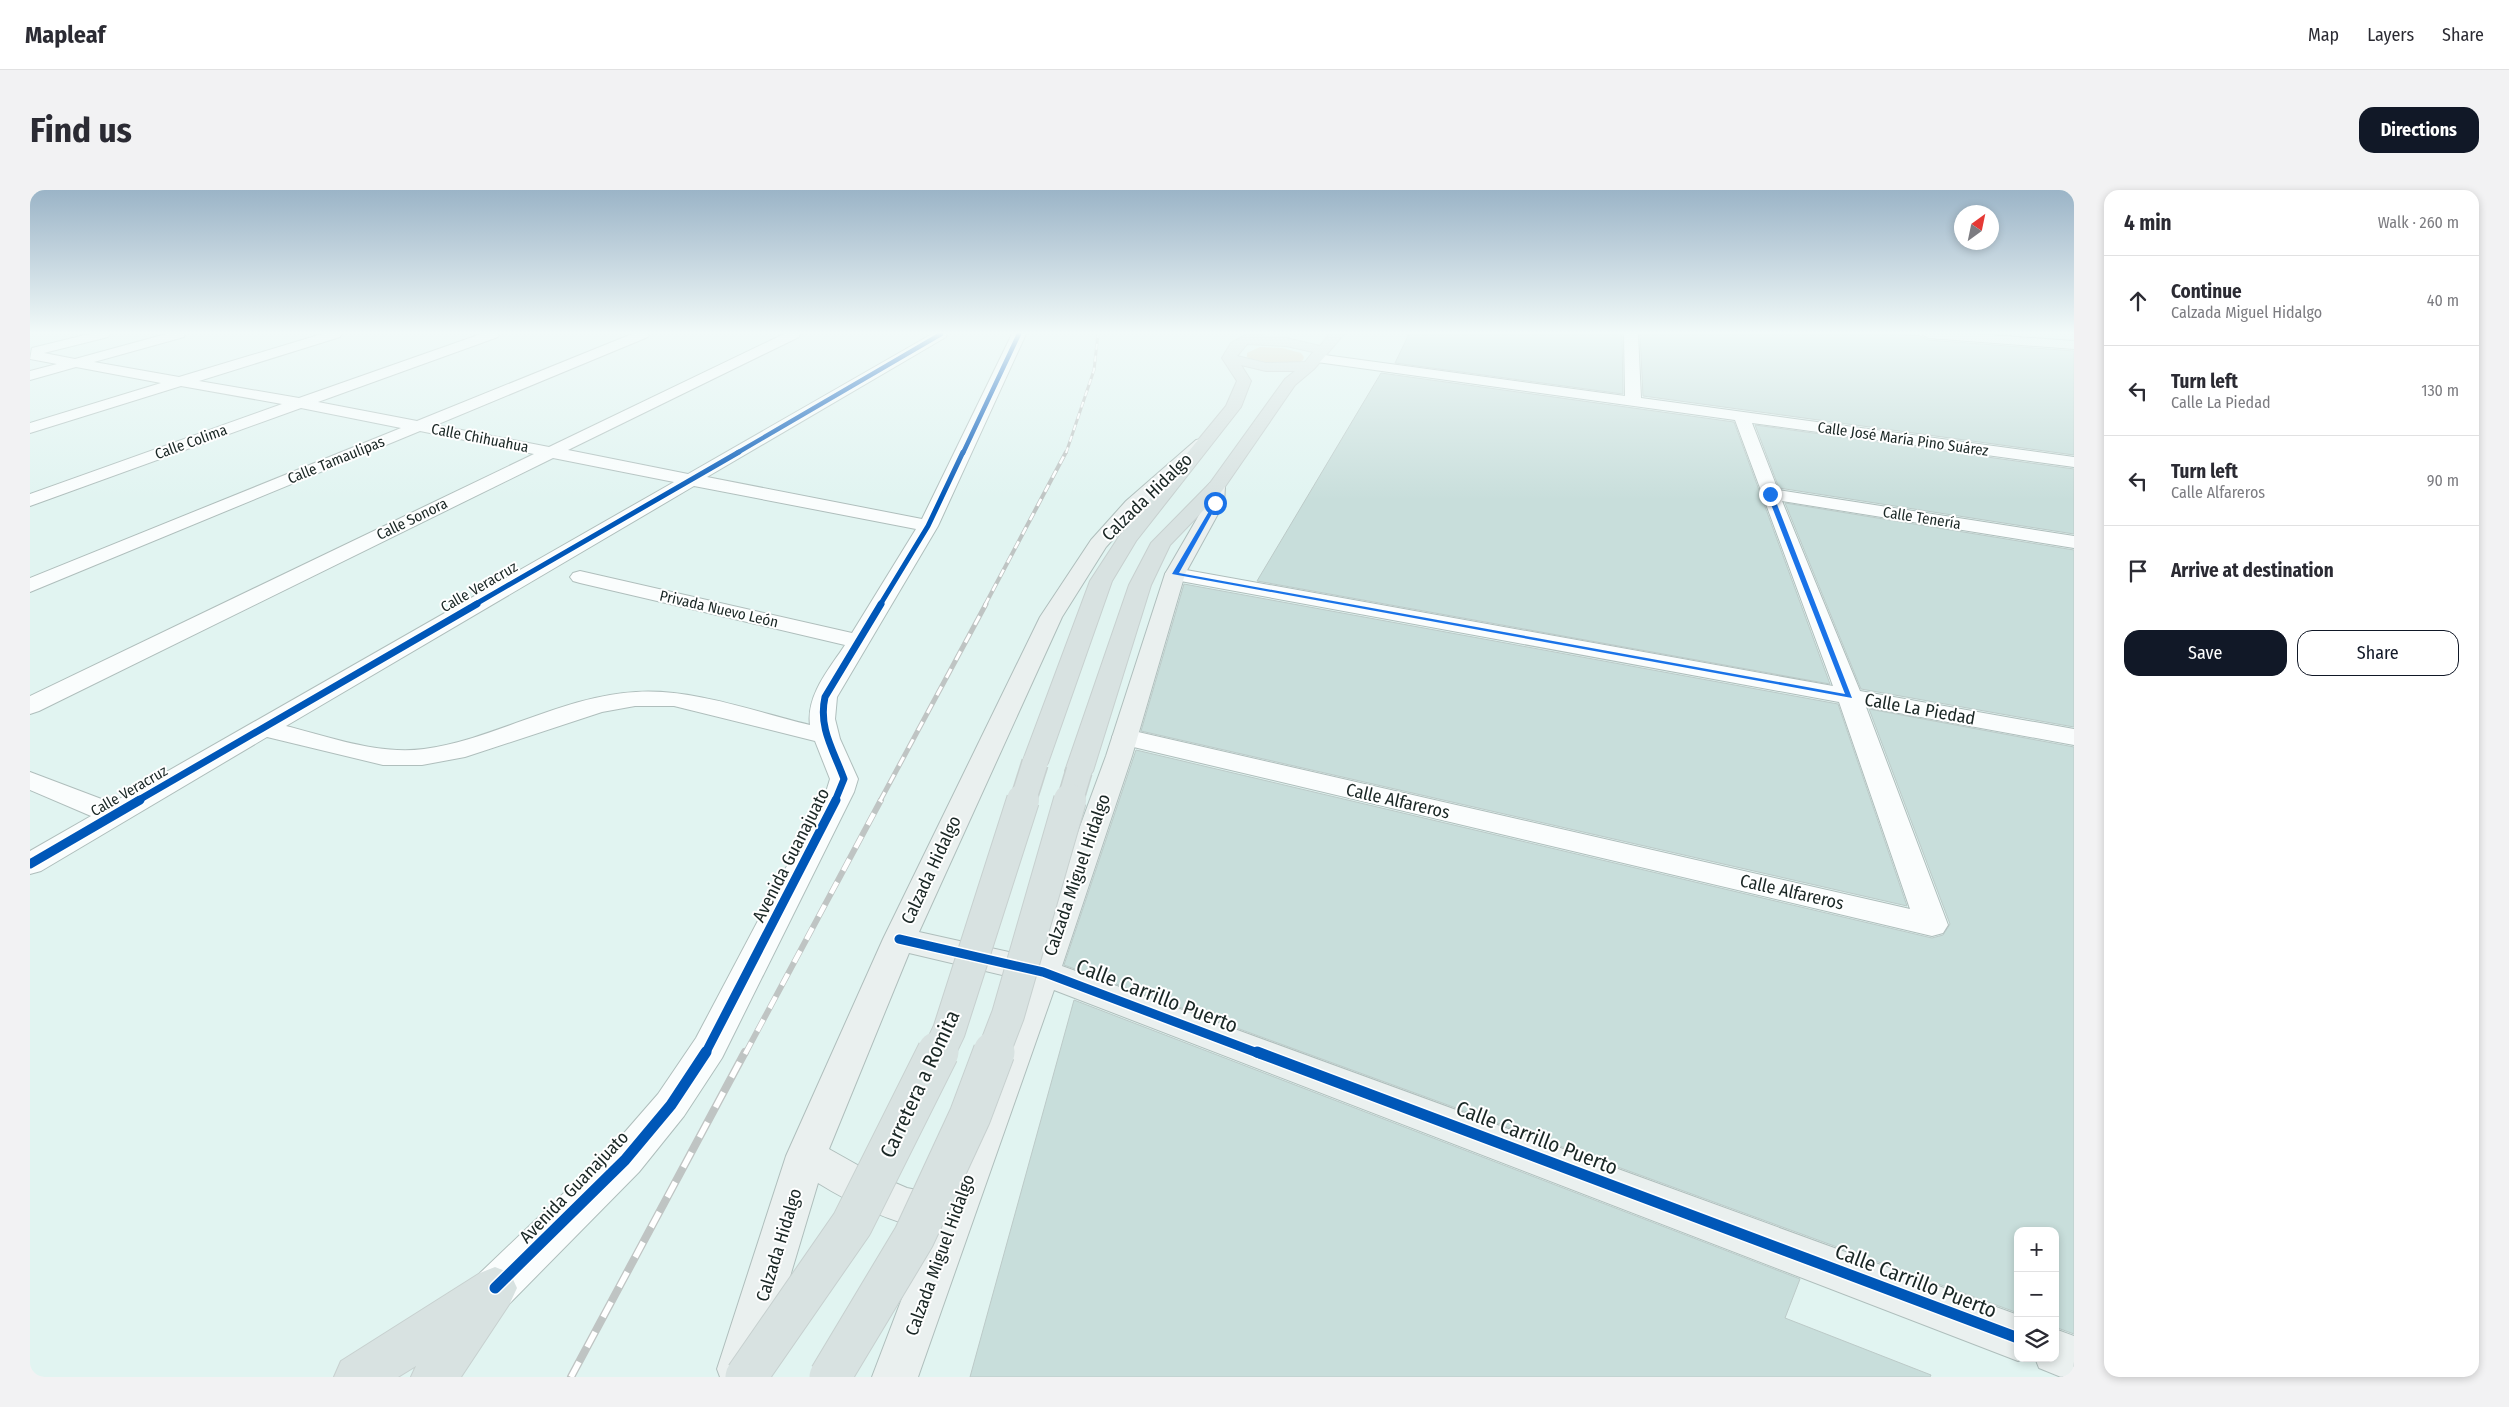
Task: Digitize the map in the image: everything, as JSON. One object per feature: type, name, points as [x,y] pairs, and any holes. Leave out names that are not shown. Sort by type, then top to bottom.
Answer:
[{"type":"main road","points":[[1203,443],[1233,408],[1240,389]]},
{"type":"main road","name":"Calzada Miguel Hidalgo","points":[[830,1377],[914,1237],[970,1116],[1008,1015],[1079,771],[1140,585],[1161,544],[1216,487],[1285,389]]},
{"type":"main road","name":"Carretera a Romita","points":[[746,1377],[852,1224],[949,1031],[1035,763],[1101,581],[1127,539],[1203,443]]},
{"type":"main road","points":[[357,1377],[495,1288]]},
{"type":"main road","points":[[434,1377],[495,1288]]},
{"type":"street","points":[[30,428],[153,389]]},
{"type":"street","name":"Calle Chihuahua","points":[[225,389],[928,526]]},
{"type":"street","name":"Calle Colima","points":[[30,500],[337,389]]},
{"type":"street","name":"Calle Tamaulipas","points":[[30,586],[508,389]]},
{"type":"street","name":"Calle Sonora","points":[[30,706],[678,389]]},
{"type":"street","name":"Calle Veracruz","points":[[30,864],[845,389]]},
{"type":"street","name":"Avenida Guanajuato","points":[[495,1288],[624,1160],[671,1105],[709,1048],[840,792],[844,779],[825,736],[820,710],[825,697],[928,526],[993,389]]},
{"type":"street","name":"Calle José María Pino Suárez","points":[[1553,389],[2074,462]]},
{"type":"street","points":[[1633,389],[1633,400]]},
{"type":"street","name":"Calle Alfareros","points":[[1125,737],[1932,925],[1850,697],[1770,494],[1742,417]]},
{"type":"street","name":"Calzada Hidalgo","points":[[738,1377],[806,1156],[899,939],[1051,617],[1098,544],[1133,505],[1203,443]]},
{"type":"street","name":"Calzada Miguel Hidalgo","points":[[895,1377],[1043,972],[1125,737],[1175,574],[1215,503],[1216,487]]},
{"type":"street","name":"Calle Tenería","points":[[1770,494],[2074,542]]},
{"type":"street","name":"Calle La Piedad","points":[[1175,574],[2074,737]]},
{"type":"street","name":"Privada Nuevo León","points":[[580,577],[859,641]]},
{"type":"street","points":[[264,729],[383,757],[422,757],[456,751],[598,705],[635,699],[674,699],[825,736]]},
{"type":"street","points":[[30,780],[115,815]]},
{"type":"street","name":"Calle Carrillo Puerto","points":[[899,939],[1043,972],[2014,1336]]},
{"type":"street","points":[[806,1156],[856,1185],[904,1206],[954,1216]]},
{"type":"street","points":[[2059,1353],[2074,1359]]},
{"type":"building","points":[[1371,389],[1499,389],[1734,422],[1830,684],[1257,581]]},
{"type":"building","points":[[1589,389],[1623,389],[1623,394]]},
{"type":"building","points":[[1643,389],[2074,389],[2074,455],[1643,396]]},
{"type":"building","points":[[1755,425],[2074,469],[2074,534],[1779,488]]},
{"type":"building","points":[[1785,503],[2074,550],[2074,727],[1861,689]]},
{"type":"building","points":[[1184,584],[1838,704],[1907,906],[1141,731]]},
{"type":"building","points":[[1869,709],[2074,747],[2074,1334],[2059,1328],[2059,1227],[2014,1227],[2014,1312],[1064,965],[1136,750],[1932,938],[1943,935],[1950,924]]},
{"type":"building","points":[[1074,1000],[1800,1279],[1785,1318],[1931,1375],[1930,1377],[970,1377]]},
{"type":"railway","points":[[1066,453],[1087,389]]},
{"type":"railway","points":[[985,605],[1066,452]]},
{"type":"railway","points":[[880,801],[986,604]]},
{"type":"railway","points":[[745,1054],[881,800]]},
{"type":"railway","points":[[571,1377],[745,1052]]},
{"type":"cycle path","points":[[30,864],[846,389]]},
{"type":"cycle path","points":[[495,1288],[625,1160],[671,1105],[709,1048],[840,792],[844,779],[827,739],[822,719],[825,697],[928,526],[993,389]]},
{"type":"cycle path","points":[[899,939],[1043,972],[2014,1336]]},
{"type":"route","points":[[1215,503],[1175,574],[1850,697],[1770,494]]}]
